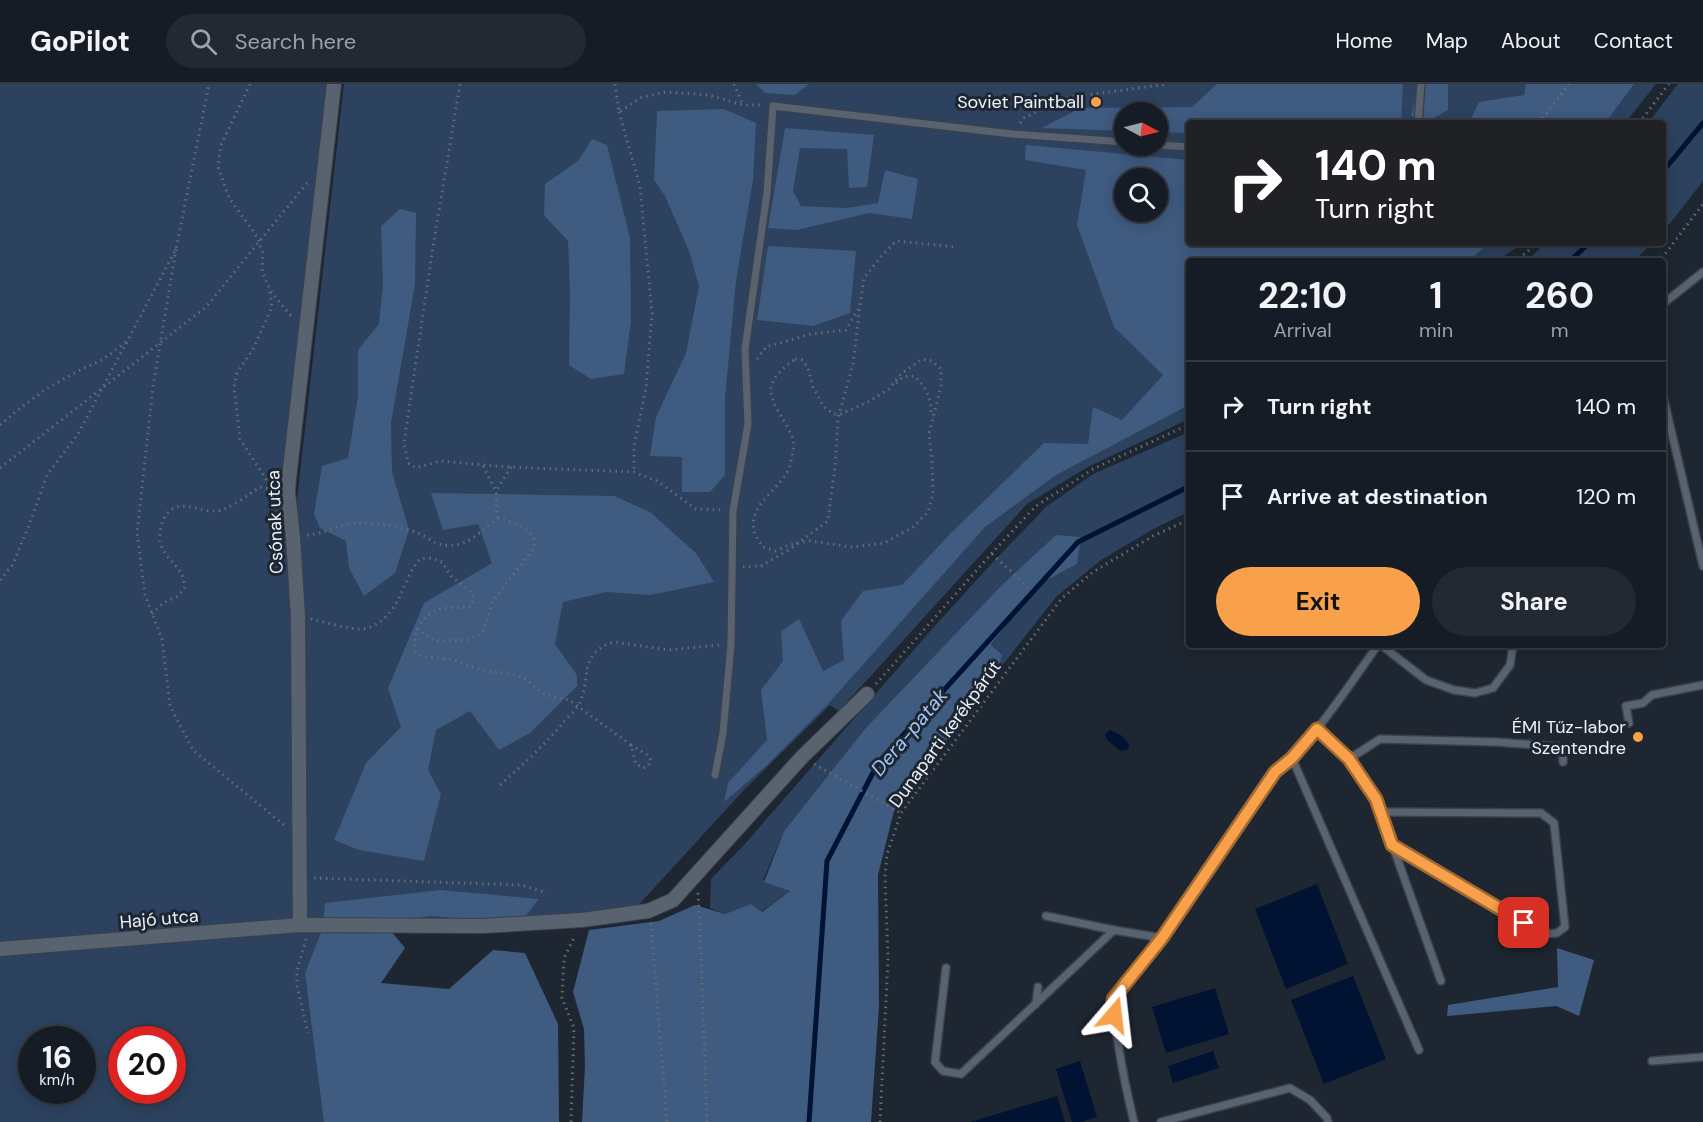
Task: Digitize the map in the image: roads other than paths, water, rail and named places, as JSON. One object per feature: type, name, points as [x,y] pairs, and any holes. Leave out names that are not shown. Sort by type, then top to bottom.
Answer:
[{"type":"street","name":"Csónak utca","points":[[309,925],[300,877],[298,617],[288,492],[334,84]]},
{"type":"street","name":"Hajó utca","points":[[0,949],[309,925],[483,926],[582,920],[648,911],[674,900],[802,757],[867,694]]},
{"type":"lane","points":[[1418,120],[1421,84]]},
{"type":"lane","points":[[715,775],[723,733],[730,644],[733,511],[747,424],[745,349],[767,193],[773,106],[1012,134],[1114,141]]},
{"type":"lane","points":[[1168,146],[1186,147]]},
{"type":"lane","points":[[1666,301],[1703,273]]},
{"type":"lane","points":[[1666,409],[1703,566]]},
{"type":"lane","points":[[1134,1122],[1122,1076],[1113,999],[1162,938],[1275,772],[1292,758],[1317,729],[1377,648]]},
{"type":"lane","points":[[1383,648],[1426,680],[1454,690],[1474,693],[1493,688],[1510,665],[1513,648]]},
{"type":"lane","points":[[1629,723],[1626,706],[1643,703],[1652,695],[1703,685]]},
{"type":"lane","points":[[1317,729],[1349,759],[1376,799],[1441,981]]},
{"type":"lane","points":[[1349,759],[1380,739],[1496,742],[1563,747],[1563,762]]},
{"type":"lane","points":[[1292,758],[1419,1050]]},
{"type":"lane","points":[[1380,812],[1541,813],[1554,823],[1565,927],[1557,933],[1542,934],[1392,845]]},
{"type":"lane","points":[[1046,916],[1162,938]]},
{"type":"lane","points":[[946,968],[935,1062],[943,1071],[961,1074],[1114,930]]},
{"type":"lane","points":[[1036,1004],[1038,987]]},
{"type":"lane","points":[[1652,1061],[1703,1057]]},
{"type":"lane","points":[[1161,1122],[1290,1088],[1311,1100],[1328,1122]]},
{"type":"waterway","name":"Dera-patak","points":[[1666,168],[1703,123]]},
{"type":"waterway","name":"Dera-patak","points":[[1573,258],[1586,246]]},
{"type":"waterway","name":"Dera-patak","points":[[809,1122],[827,861],[878,763],[1078,542],[1186,488]]},
{"type":"place","name":"Soviet Paintball","points":[[1096,102]]},
{"type":"place","name":"ÉMI Tűz-labor Szentendre","points":[[1638,737]]}]
